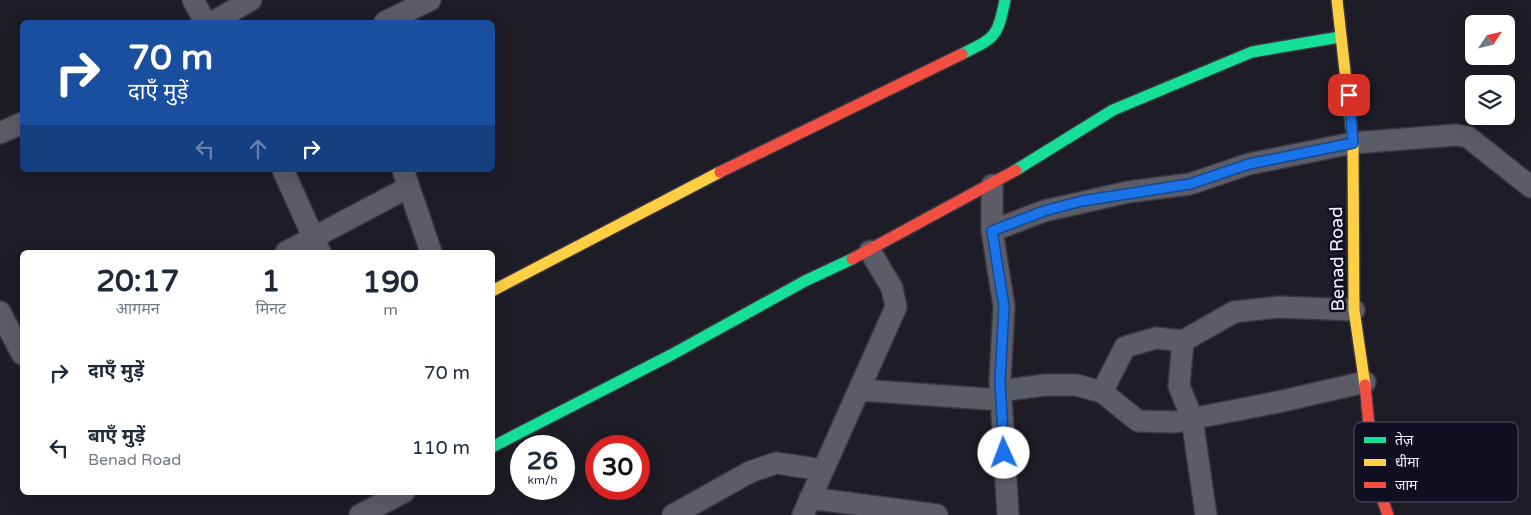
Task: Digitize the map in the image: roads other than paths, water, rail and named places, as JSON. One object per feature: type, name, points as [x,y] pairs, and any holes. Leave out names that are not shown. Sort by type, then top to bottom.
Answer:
[{"type":"street","points":[[193,0],[204,20]]},
{"type":"street","points":[[217,20],[252,0]]},
{"type":"street","points":[[389,20],[430,0]]},
{"type":"street","points":[[495,289],[715,174],[990,40],[999,30],[1005,0]]},
{"type":"street","name":"Benad Road","points":[[1337,0],[1353,143],[1354,310],[1369,422]]},
{"type":"street","points":[[495,445],[671,355],[805,281],[870,251],[992,185],[1049,152],[1113,110],[1252,52],[1340,36]]},
{"type":"street","points":[[0,133],[20,124]]},
{"type":"street","points":[[992,231],[1044,211],[1082,201],[1190,184],[1249,164],[1353,143],[1456,134],[1468,137],[1531,187]]},
{"type":"street","points":[[284,172],[316,245]]},
{"type":"street","points":[[295,250],[316,245],[406,179],[430,250]]},
{"type":"street","points":[[992,185],[992,231],[1004,306],[1001,396],[1008,515]]},
{"type":"street","points":[[870,251],[892,288],[896,307],[807,506],[937,515]]},
{"type":"street","points":[[1102,392],[1125,347],[1156,338],[1183,342],[1234,312],[1279,307],[1354,310]]},
{"type":"street","points":[[0,312],[20,350]]},
{"type":"street","points":[[1183,342],[1179,386],[1192,418],[1206,515]]},
{"type":"street","points":[[860,390],[1001,396],[1045,385],[1076,385],[1102,392],[1138,421],[1176,422],[1278,402],[1365,382]]},
{"type":"street","points":[[673,515],[750,472],[776,463],[823,470]]},
{"type":"street","points":[[360,515],[398,495]]},
{"type":"street","name":"Benad Road","points":[[1383,502],[1388,515]]}]
